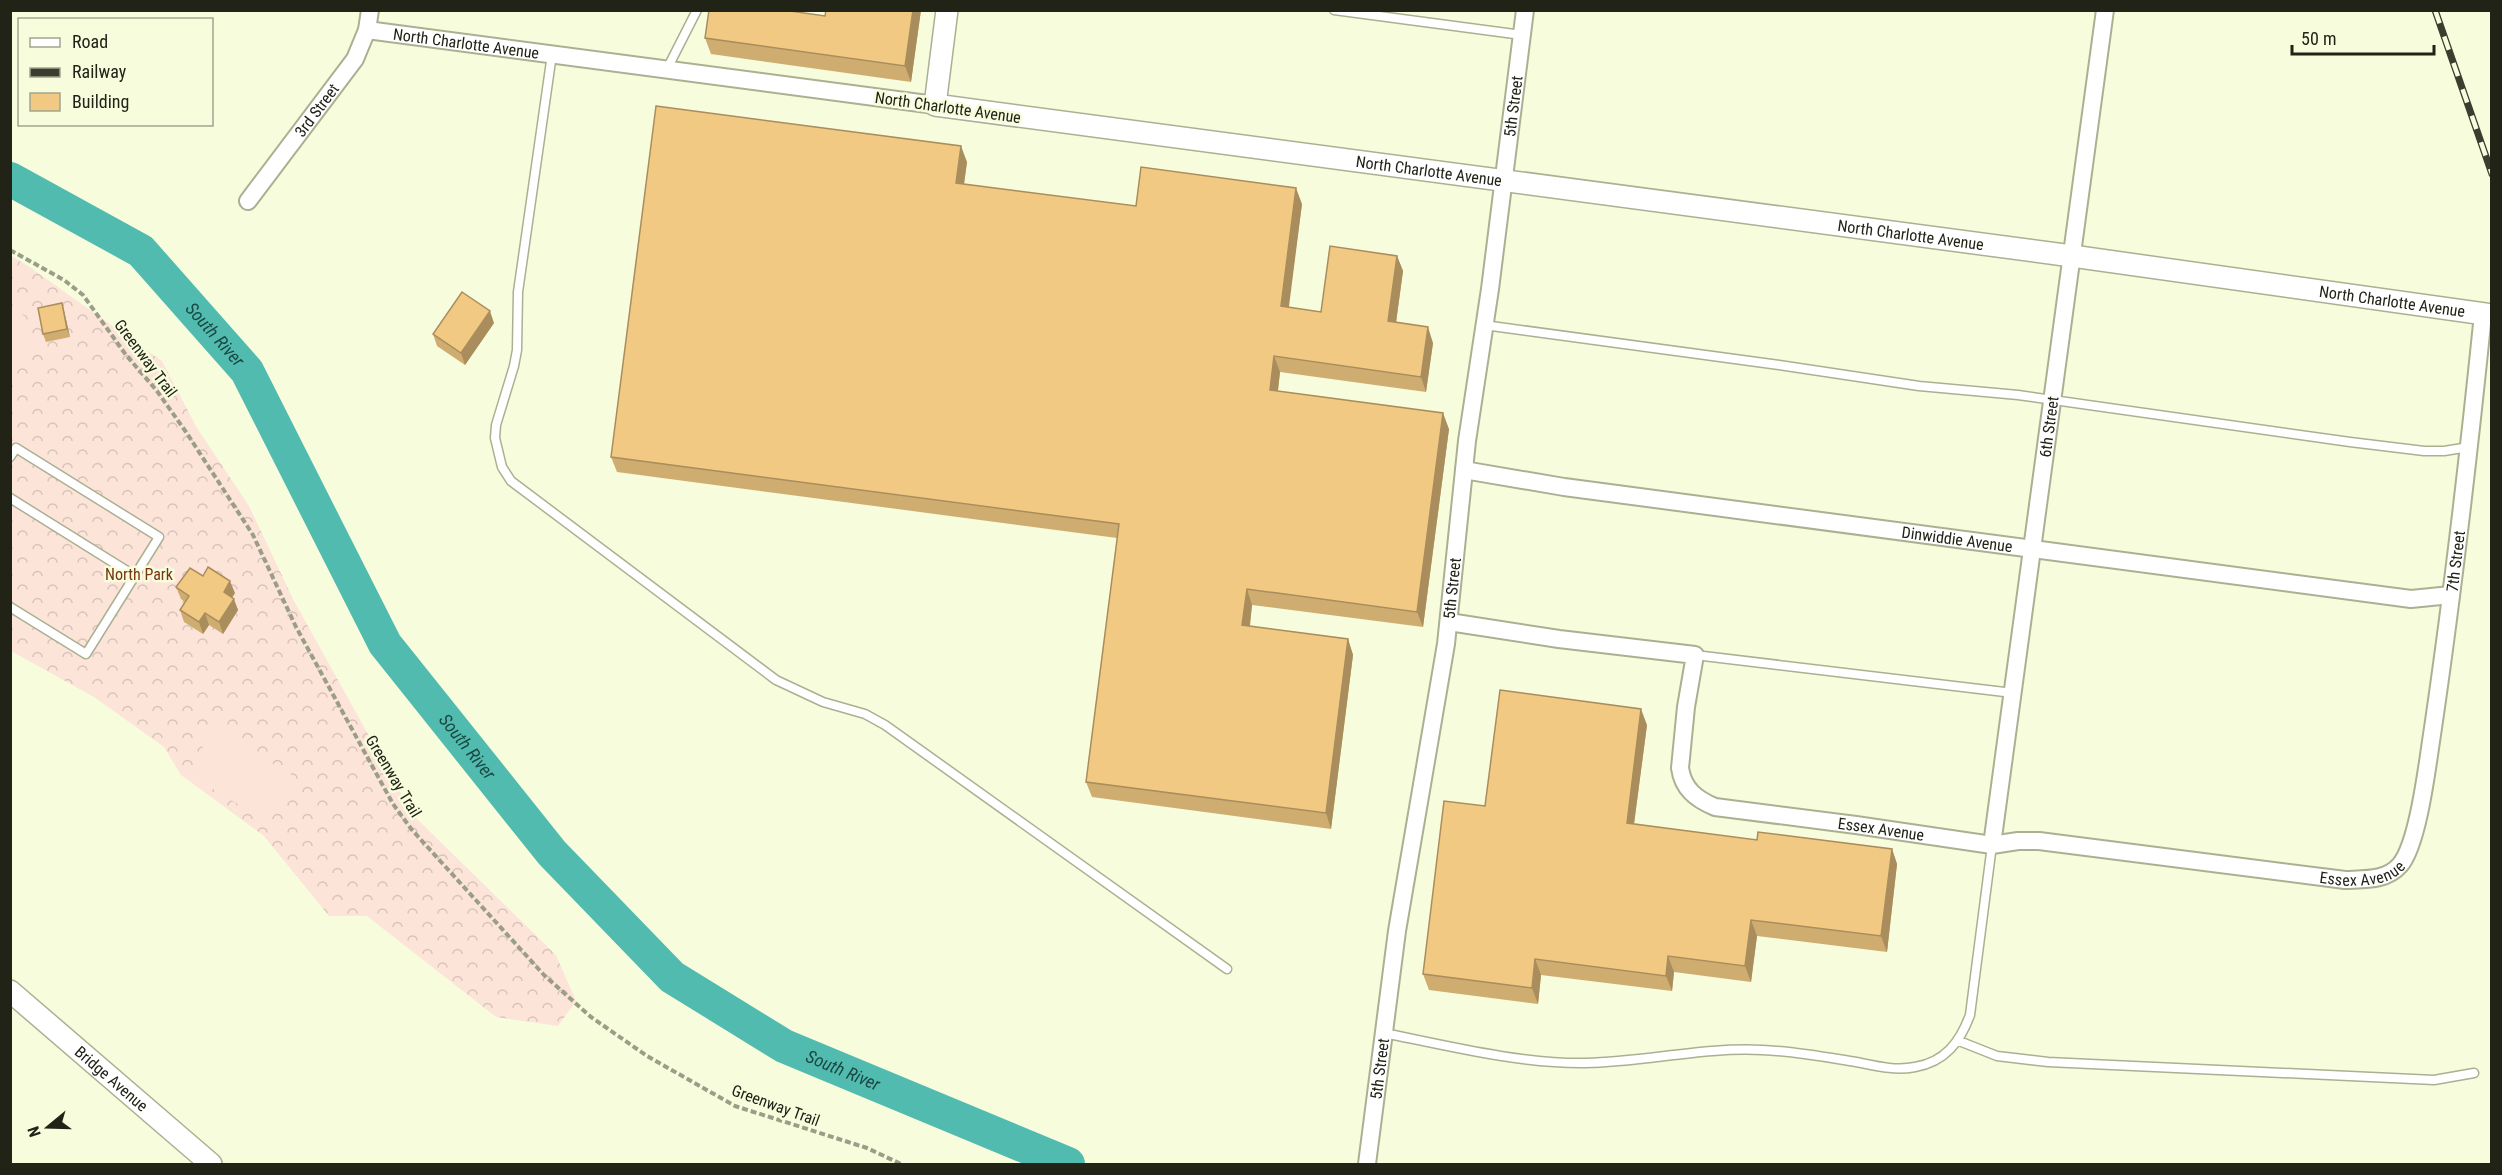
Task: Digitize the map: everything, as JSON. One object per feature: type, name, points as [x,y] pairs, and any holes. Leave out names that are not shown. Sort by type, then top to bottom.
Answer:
[{"type":"street","name":"3rd Street","points":[[248,201],[355,59],[367,30],[370,10]]},
{"type":"street","points":[[935,105],[947,10]]},
{"type":"street","name":"5th Street","points":[[1367,1164],[1396,931],[1449,622],[1464,470],[1525,10]]},
{"type":"street","name":"6th Street","points":[[1992,845],[2105,10]]},
{"type":"street","name":"North Charlotte Avenue","points":[[367,30],[2072,256],[2487,314]]},
{"type":"street","name":"7th Street","points":[[2419,809],[2451,595],[2487,314]]},
{"type":"street","name":"Dinwiddie Avenue","points":[[1464,470],[1564,487],[2411,599],[2451,595]]},
{"type":"street","points":[[1449,622],[1559,639],[1695,655]]},
{"type":"street","name":"Essex Avenue","points":[[1695,655],[1686,706],[1680,768],[1683,782],[1700,801],[1714,807],[1992,845],[2039,841],[2345,880],[2375,879],[2389,874],[2400,865],[2408,852],[2419,809]]},
{"type":"street","name":"Bridge Avenue","points":[[10,991],[211,1164]]},
{"type":"lane","points":[[667,69],[697,10]]},
{"type":"lane","points":[[1335,10],[1522,35]]},
{"type":"lane","points":[[552,54],[518,292],[516,358],[496,425],[495,438],[502,467],[511,481],[776,680],[823,702],[865,714],[885,725],[1227,969]]},
{"type":"lane","points":[[1484,325],[1919,386],[2052,400],[2424,451],[2470,447]]},
{"type":"lane","points":[[10,457],[16,448],[159,537],[86,654],[10,607]]},
{"type":"lane","points":[[10,498],[135,576]]},
{"type":"lane","points":[[1695,655],[2013,693]]},
{"type":"lane","points":[[1384,1033],[1464,1049],[1548,1061],[1584,1063],[1636,1061],[1728,1050],[1797,1053],[1896,1069],[1916,1067],[1939,1060],[1959,1041],[1970,1015],[1992,845]]},
{"type":"lane","points":[[1959,1041],[1984,1052],[2012,1059],[2083,1064],[2434,1080],[2474,1073]]},
{"type":"path","name":"Greenway Trail","points":[[10,250],[64,280],[84,295],[126,355],[157,391],[253,535],[296,627],[393,804],[412,830],[544,975],[591,1017],[647,1056],[735,1106],[867,1148],[901,1164]]},
{"type":"green space","name":"North Park","points":[[10,255],[162,361],[197,428],[249,506],[294,601],[413,815],[556,955],[576,1001],[558,1026],[496,1017],[367,916],[329,916],[263,835],[181,775],[164,747],[94,697],[11,651]]},
{"type":"green space","points":[[11,307],[26,317],[31,346],[11,379]]},
{"type":"green space","points":[[211,728],[292,775],[267,822],[190,775]]},
{"type":"building","points":[[709,10],[783,10],[825,16],[826,10],[913,10],[905,66],[705,38]]},
{"type":"building","points":[[656,106],[961,146],[956,183],[1136,206],[1141,167],[1296,188],[1281,306],[1321,312],[1330,246],[1397,256],[1388,321],[1428,327],[1421,377],[1274,356],[1270,390],[1443,413],[1417,612],[1247,589],[1242,625],[1348,639],[1326,813],[1086,782],[1119,524],[611,457]]},
{"type":"building","points":[[462,292],[490,311],[461,353],[433,334]]},
{"type":"building","points":[[62,303],[67,329],[43,334],[38,308]]},
{"type":"building","points":[[208,567],[230,581],[224,592],[234,599],[219,622],[205,613],[199,622],[180,610],[189,596],[176,587],[190,568],[203,576]]},
{"type":"building","points":[[1500,690],[1641,709],[1627,823],[1757,840],[1758,832],[1892,849],[1881,936],[1751,920],[1745,966],[1668,956],[1666,976],[1535,959],[1532,988],[1423,974],[1444,801],[1485,806]]},
{"type":"waterway","name":"South River","points":[[10,179],[141,251],[247,371],[385,644],[552,853],[672,977],[784,1046],[1068,1164]]},
{"type":"railway","points":[[2435,10],[2492,174]]}]
